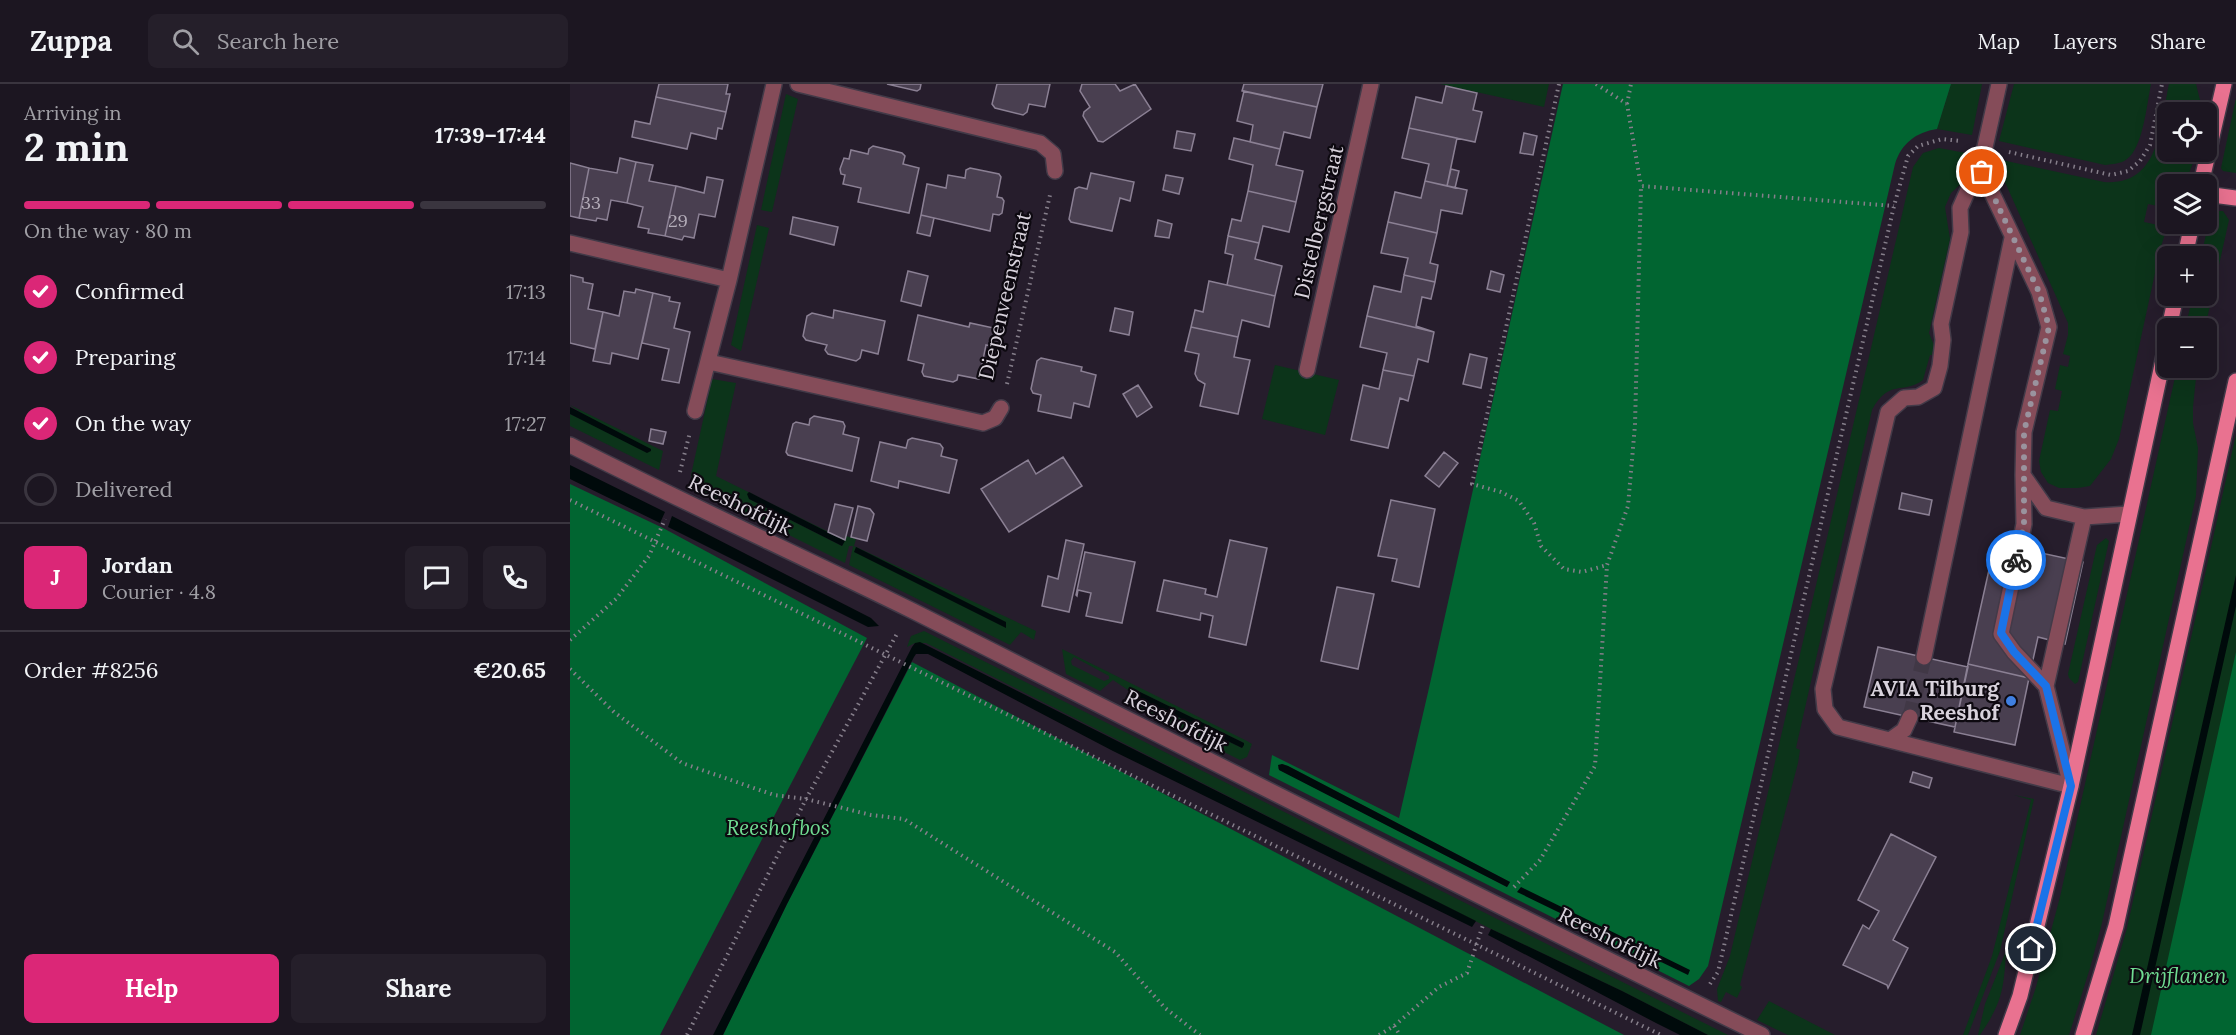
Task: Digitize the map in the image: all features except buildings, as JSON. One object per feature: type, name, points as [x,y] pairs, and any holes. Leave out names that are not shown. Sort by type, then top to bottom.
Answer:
[{"type":"main road","points":[[2203,174],[2224,84]]},
{"type":"main road","points":[[2217,196],[2236,198]]},
{"type":"main road","points":[[2006,1035],[2020,996],[2071,786],[2159,378]]},
{"type":"main road","points":[[2084,1035],[2116,926],[2236,381]]},
{"type":"street","points":[[696,411],[774,84]]},
{"type":"street","points":[[798,84],[1040,143],[1053,154],[1055,171]]},
{"type":"street","name":"Distelbergstraat","points":[[1307,370],[1371,84]]},
{"type":"street","points":[[2000,84],[1984,147],[1982,172],[2039,292],[2049,327],[2024,432],[2024,524],[2001,633],[2014,652],[2046,686]]},
{"type":"street","points":[[1982,172],[1968,190],[1960,208],[1961,232],[1941,324],[1943,340],[1940,366],[1934,388],[1918,397],[1904,398],[1888,412],[1823,689],[1825,709],[1838,727],[2071,786],[2046,686],[2084,516]]},
{"type":"street","points":[[1924,657],[2012,238]]},
{"type":"street","points":[[570,243],[729,280]]},
{"type":"street","name":"Diepenveenstraat","points":[[709,362],[983,423],[995,418],[1001,408]]},
{"type":"street","name":"Reeshofdijk","points":[[570,445],[909,610],[1496,906],[1762,1035]]},
{"type":"street","points":[[2023,475],[2046,508],[2084,516],[2129,514]]},
{"type":"street","points":[[1890,740],[1904,730],[1910,717]]},
{"type":"path","points":[[1559,84],[1472,484],[1501,492],[1519,501],[1534,523],[1541,546],[1564,568],[1582,572],[1607,565]]},
{"type":"path","points":[[1596,84],[1628,104]]},
{"type":"path","points":[[1379,1035],[1394,1026],[1439,987],[1467,973],[1484,922],[1496,906],[1540,860],[1595,766],[1607,565],[1628,506],[1635,425],[1641,186],[1628,104],[1631,84]]},
{"type":"path","points":[[1697,1004],[1718,972],[1894,206],[1908,156],[1918,146],[1942,139],[1958,140],[2111,175],[2128,171],[2140,161],[2150,145],[2162,84]]},
{"type":"path","name":"Diepenveenstraat","points":[[1001,408],[1055,171]]},
{"type":"path","points":[[1641,186],[1894,206]]},
{"type":"path","points":[[570,639],[616,599],[649,555],[674,497],[696,411]]},
{"type":"path","points":[[570,500],[1661,1035]]},
{"type":"path","points":[[687,1035],[806,799],[909,610]]},
{"type":"path","points":[[570,669],[615,712],[682,763],[774,795],[806,799],[871,815],[904,819],[1115,952],[1165,1008],[1200,1035]]},
{"type":"path","points":[[1394,1026],[1400,1035]]},
{"type":"green space","points":[[1440,84],[1549,84],[1544,107]]},
{"type":"green space","points":[[1563,84],[1951,84],[1937,129],[1922,133],[1910,140],[1901,151],[1895,164],[1708,966],[1699,979],[1689,986],[1269,775],[1272,755],[1399,818]],"holes":[[[1282,764],[1510,882],[1507,887],[1278,768]]]},
{"type":"green space","points":[[1951,84],[1982,84],[1972,135],[1937,129]]},
{"type":"green space","points":[[2014,84],[2151,84],[2144,124],[2137,145],[2125,161],[2105,165],[1999,141]]},
{"type":"green space","points":[[2169,84],[2196,84],[2200,102],[2166,102]]},
{"type":"green space","points":[[786,94],[798,99],[772,212],[761,210]]},
{"type":"green space","points":[[2236,98],[2236,173],[2223,171],[2221,168]]},
{"type":"green space","points":[[2157,144],[2157,162],[2193,162],[2189,174],[2157,174],[2157,206],[2148,204],[2144,222],[2157,225],[2157,234],[2165,234],[2161,246],[2157,246],[2157,264],[2119,439],[2111,459],[2090,486],[2059,488],[2048,483],[2041,472],[2039,461],[2050,410],[2058,411],[2062,391],[2055,389],[2060,365],[2068,367],[2070,356],[2063,354],[2068,335],[2068,323],[1996,162],[1997,159],[2104,182],[2123,181],[2137,174],[2155,150]]},
{"type":"green space","points":[[1939,148],[1966,153],[1966,179],[1951,193],[1945,207],[1950,239],[1929,333],[1934,345],[1932,355],[1930,355],[1923,380],[1909,387],[1890,390],[1878,400],[1872,410],[1796,748],[1800,750],[1798,763],[1740,985],[1742,987],[1737,998],[1726,992],[1721,1002],[1718,1001],[1717,989],[1730,956],[1913,167],[1923,153]]},
{"type":"green space","points":[[2223,211],[2229,220],[2217,274],[2217,246],[2203,246],[2206,234],[2217,234],[2217,213]]},
{"type":"green space","points":[[757,225],[769,228],[741,351],[731,345]]},
{"type":"green space","points":[[2190,306],[2210,306],[2207,318],[2188,318]]},
{"type":"green space","points":[[1275,365],[1339,380],[1325,435],[1262,419]]},
{"type":"green space","points":[[2175,378],[2196,378],[2193,423],[2198,448],[2196,496],[2102,923],[2090,968],[2069,1035],[2020,1035],[2036,987],[2060,897]]},
{"type":"green space","points":[[712,379],[736,383],[716,476],[749,492],[749,499],[842,546],[844,541],[768,502],[845,540],[846,536],[856,539],[854,546],[1036,631],[1034,640],[1021,632],[1010,645],[849,565],[853,546],[849,546],[845,563],[695,488],[691,475]]},
{"type":"green space","points":[[570,405],[663,451],[659,470],[570,426],[570,414],[604,430]]},
{"type":"green space","name":"Drijflanen","points":[[2236,434],[2236,1035],[2096,1035],[2127,928]]},
{"type":"green space","points":[[570,484],[663,528],[867,638],[660,1035],[570,1035]]},
{"type":"green space","points":[[2106,538],[2109,541],[2078,682],[2075,684],[2068,674],[2097,545]]},
{"type":"green space","points":[[924,631],[1728,1035],[1708,1035],[1491,929],[926,643],[915,643],[907,647],[911,636]]},
{"type":"green space","points":[[1062,649],[1247,741],[1252,744],[1247,757],[1240,760],[1128,704],[1131,692],[1113,680],[1100,691],[1066,674]],"holes":[[[1074,657],[1109,676],[1109,679],[1104,681],[1072,665],[1071,661]],[[1136,690],[1244,743],[1242,748],[1133,695]]]},
{"type":"green space","points":[[2236,652],[2236,1035],[2151,1035]]},
{"type":"green space","points":[[912,662],[1624,1035],[723,1035],[787,904]]},
{"type":"green space","points":[[2014,795],[2034,799],[2000,951],[1968,1035],[1963,1035],[1992,956],[2031,800]]},
{"type":"green space","points":[[2006,951],[2004,976],[1997,1004],[1993,1014],[1978,1035],[1985,1004]]},
{"type":"green space","points":[[1769,1001],[1835,1035],[1788,1035],[1757,1020]]},
{"type":"shaded area","points":[[570,407],[651,451],[647,453],[570,414]]},
{"type":"shaded area","points":[[570,465],[665,512],[660,523],[570,479]]},
{"type":"shaded area","points":[[749,492],[845,541],[842,546],[749,499],[747,494]]},
{"type":"shaded area","points":[[672,516],[871,618],[879,626],[868,627],[668,527]]},
{"type":"shaded area","points":[[856,547],[1006,622],[1006,628],[854,552]]},
{"type":"shaded area","points":[[2236,575],[2236,606],[2140,1035],[2132,1035]]},
{"type":"shaded area","points":[[920,642],[1476,921],[1472,927],[1113,751],[928,654],[916,654],[787,904],[723,1035],[713,1035],[912,647],[915,643]]},
{"type":"shaded area","points":[[1136,690],[1244,745],[1242,748],[1133,695]]},
{"type":"shaded area","points":[[1282,764],[1510,882],[1507,887],[1279,770],[1278,765]]},
{"type":"shaded area","points":[[1521,887],[1690,970],[1688,975],[1517,892]]},
{"type":"shaded area","points":[[1491,929],[1708,1035],[1680,1035],[1488,935]]},
{"type":"tunnel","points":[[1910,717],[1924,657]]},
{"type":"way so far","points":[[1982,172],[2039,292],[2049,327],[2024,432],[2024,524],[2016,560]]},
{"type":"place","name":"AVIA Tilburg Reeshof","points":[[2011,701]]},
{"type":"route","points":[[2016,560],[2001,633],[2014,652],[2046,686],[2071,786],[2031,949]]},
{"type":"park label","name":"Reeshofbos","points":[[778,828]]}]
